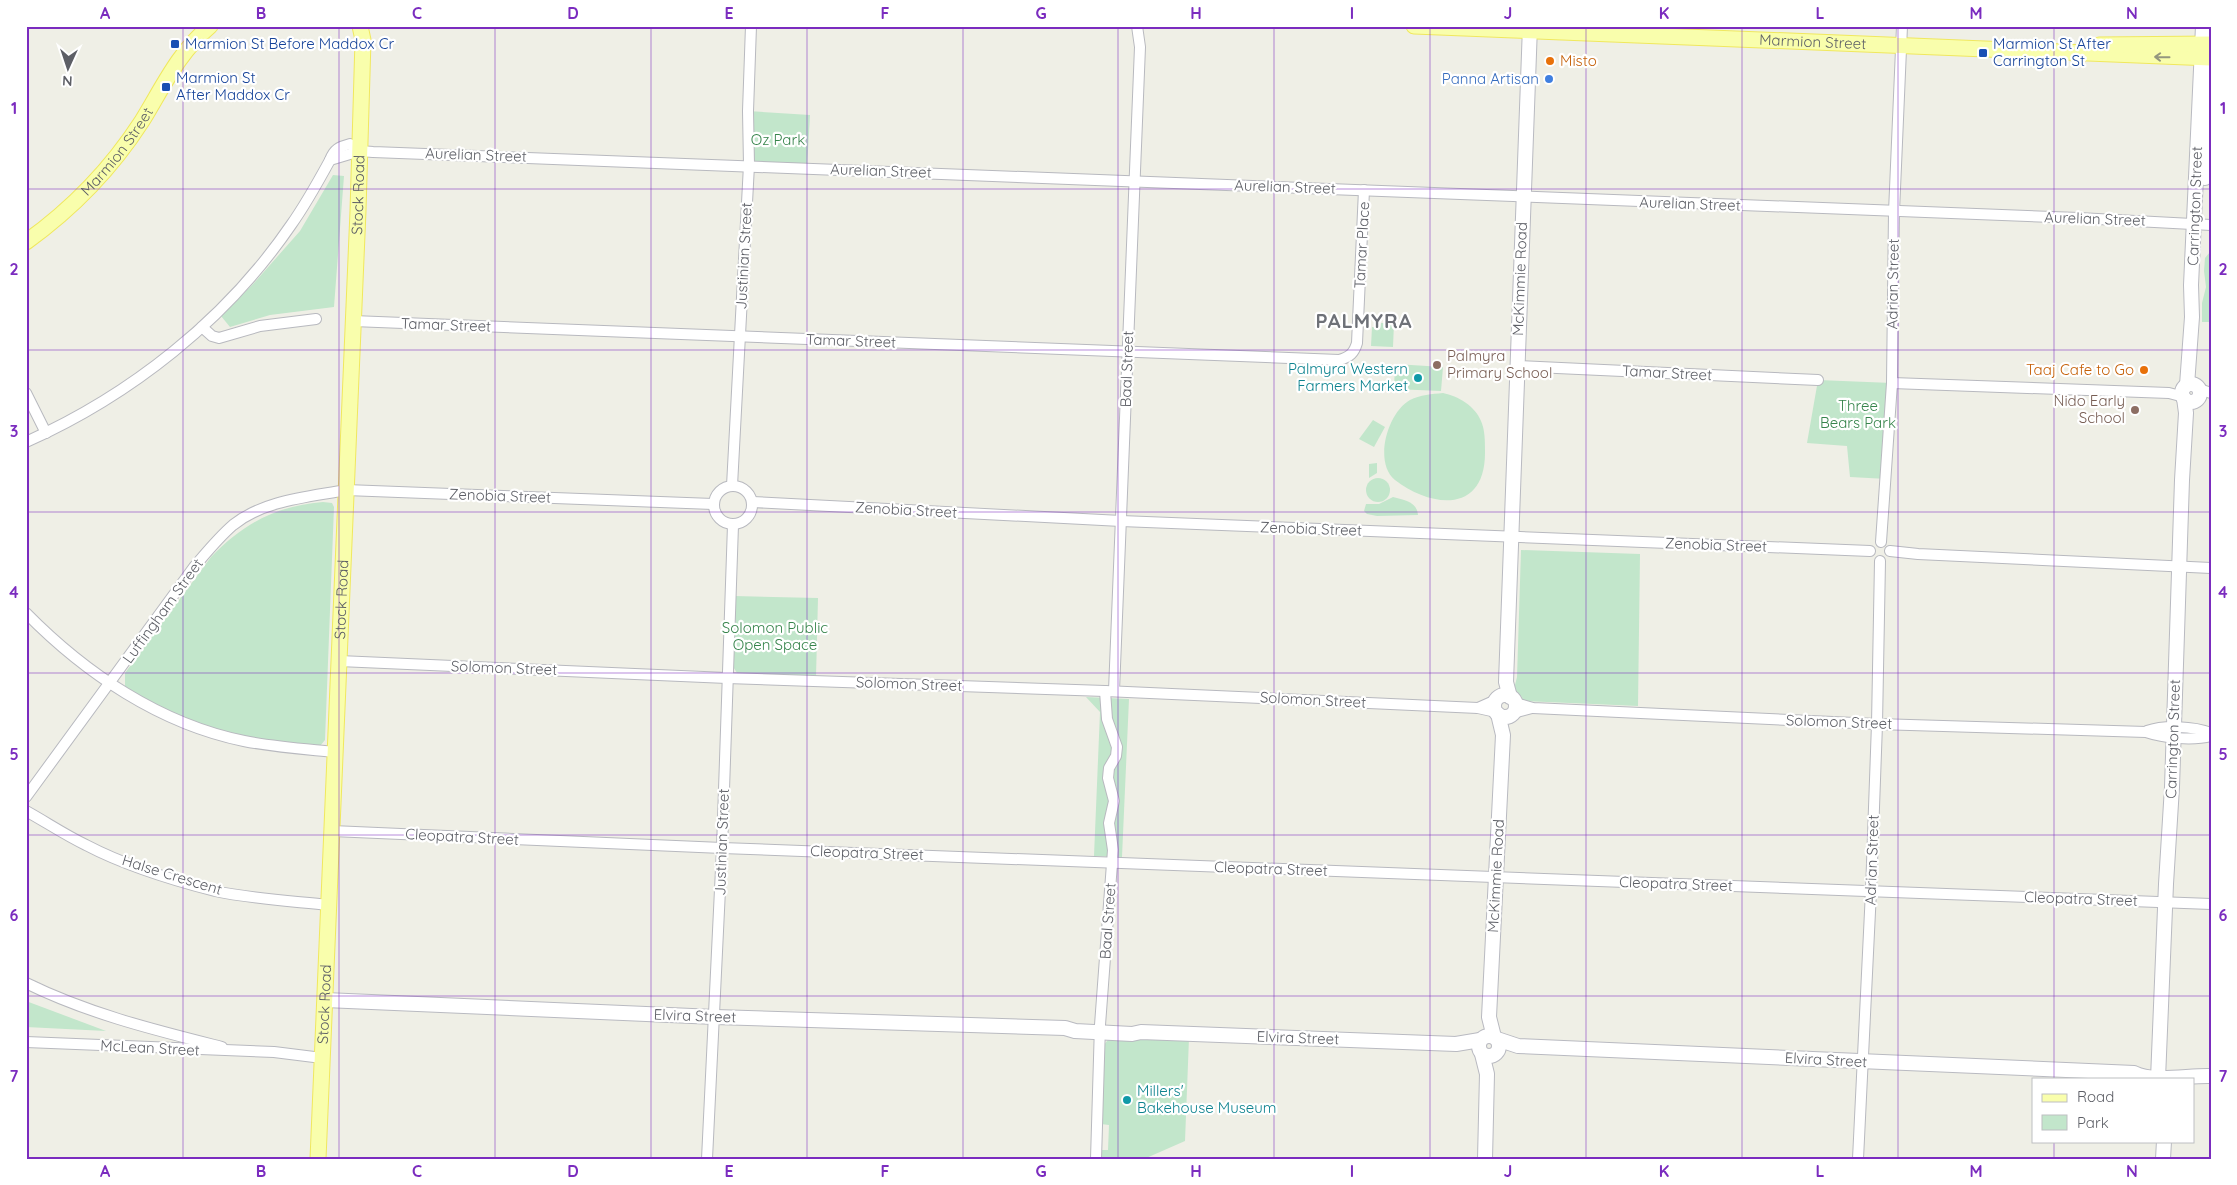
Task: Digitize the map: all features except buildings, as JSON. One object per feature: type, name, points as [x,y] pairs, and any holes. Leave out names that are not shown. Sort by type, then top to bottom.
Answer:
[{"type":"main road","name":"Marmion Street","points":[[26,233],[52,213],[95,171],[137,116],[168,61],[180,44],[198,26]]},
{"type":"main road","name":"Marmion Street","points":[[26,242],[63,214],[100,176],[128,142],[185,50],[210,26]]},
{"type":"main road","name":"Marmion Street","points":[[1414,26],[1902,37]]},
{"type":"main road","name":"Marmion Street","points":[[1606,26],[2206,51]]},
{"type":"main road","name":"Carrington Street","points":[[2202,225],[2206,51],[2203,26]]},
{"type":"main road","name":"McKimmie Road","points":[[1488,1046],[1506,682],[1516,366],[1530,28]]},
{"type":"main road","name":"Stock Road","points":[[318,1159],[364,31]]},
{"type":"main road","name":"Carrington Street","points":[[2162,1076],[2183,564],[2195,393],[2191,331],[2191,285],[2202,225],[2211,68]]},
{"type":"main road","name":"Elvira Street","points":[[325,1000],[715,1017],[1065,1028],[1075,1025],[1100,1029],[1133,1028],[1140,1032],[1518,1046],[2134,1073],[2139,1076],[2162,1076],[2185,1072],[2192,1075],[2211,1076]]},
{"type":"main road","points":[[1485,1159],[1488,1046]]},
{"type":"main road","points":[[2157,1142],[2157,1159]]},
{"type":"main road","points":[[2163,1159],[2164,1142]]},
{"type":"street","name":"Justinian Street","points":[[732,486],[749,165],[748,111],[751,26]]},
{"type":"street","name":"Baal Street","points":[[1137,26],[1140,48]]},
{"type":"street","name":"Baal Street","points":[[1096,1159],[1100,1029],[1112,862],[1112,840],[1109,823],[1114,801],[1112,786],[1108,783],[1108,778],[1109,768],[1116,756],[1117,747],[1107,719],[1122,521],[1140,48],[1144,26]]},
{"type":"street","name":"Adrian Street","points":[[1881,542],[1892,383],[1894,212],[1902,37]]},
{"type":"street","name":"Aurelian Street","points":[[202,327],[270,254],[292,225],[330,160],[360,151],[749,165],[2202,225]]},
{"type":"street","name":"Tamar Place","points":[[1348,357],[1355,351],[1357,342],[1364,190]]},
{"type":"street","points":[[26,442],[89,410],[126,387],[164,360],[202,327],[212,336],[219,338],[260,326],[316,319]]},
{"type":"street","name":"Tamar Street","points":[[353,321],[1339,360],[1348,357]]},
{"type":"street","name":"Tamar Street","points":[[1516,366],[1818,380]]},
{"type":"street","points":[[1892,383],[2195,393]]},
{"type":"street","points":[[26,393],[46,433]]},
{"type":"street","points":[[732,486],[746,491],[752,502],[752,509],[746,520],[733,525],[721,521],[715,514],[713,504],[720,491],[732,486]]},
{"type":"street","name":"Zenobia Street","points":[[346,490],[713,504]]},
{"type":"street","name":"Luffingham Street","points":[[26,798],[214,542],[234,524],[253,513],[272,506],[346,490]]},
{"type":"street","name":"Zenobia Street","points":[[752,502],[1122,521],[1870,551]]},
{"type":"street","name":"Justinian Street","points":[[707,1159],[722,848],[733,525]]},
{"type":"street","points":[[1881,542],[1886,544],[1890,551],[1886,560],[1880,561],[1874,559],[1870,551],[1874,544],[1881,542]]},
{"type":"street","points":[[1890,551],[1927,555],[2153,564],[2211,563]]},
{"type":"street","name":"Adrian Street","points":[[1858,1159],[1871,892],[1880,561]]},
{"type":"street","points":[[2183,564],[2211,568]]},
{"type":"street","points":[[26,613],[78,661],[109,683],[150,706],[213,733],[243,741],[276,747],[335,752]]},
{"type":"street","name":"Solomon Street","points":[[339,661],[727,678],[1110,691],[1478,708],[1505,706],[1877,724],[2146,732],[2156,735],[2204,730],[2211,735]]},
{"type":"street","name":"Halse Crescent","points":[[26,811],[86,846],[139,868],[187,883],[216,891],[329,905]]},
{"type":"street","name":"Cleopatra Street","points":[[332,831],[722,848],[2211,904]]},
{"type":"street","points":[[26,984],[56,998],[120,1021],[234,1050]]},
{"type":"street","name":"McLean Street","points":[[26,1042],[322,1054]]},
{"type":"green space","name":"Oz Park","points":[[748,111],[810,115],[807,168],[749,165]]},
{"type":"green space","points":[[333,175],[344,176],[334,307],[270,315],[230,327],[221,316],[254,283],[300,231]]},
{"type":"green space","points":[[2211,239],[2211,322],[2202,322],[2202,303],[2206,287],[2205,258],[2210,252]]},
{"type":"green space","points":[[1381,323],[1394,323],[1393,347],[1371,346],[1372,327],[1380,327]]},
{"type":"green space","points":[[1395,364],[1443,367],[1441,391],[1394,389]]},
{"type":"green space","name":"Three Bears Park","points":[[1818,380],[1892,383],[1887,479],[1850,477],[1847,446],[1807,443]]},
{"type":"green space","points":[[1443,393],[1460,399],[1475,411],[1481,421],[1484,436],[1483,471],[1477,486],[1467,495],[1455,500],[1440,500],[1410,490],[1395,480],[1388,472],[1385,462],[1386,438],[1395,415],[1402,406],[1418,397]]},
{"type":"green space","points":[[1373,420],[1385,427],[1374,447],[1359,439]]},
{"type":"green space","points":[[1377,463],[1377,473],[1369,478],[1369,464]]},
{"type":"green space","points":[[1378,478],[1387,481],[1390,490],[1387,499],[1378,502],[1369,499],[1366,490],[1369,481]]},
{"type":"green space","points":[[1393,497],[1413,504],[1418,515],[1377,516],[1367,514],[1364,511],[1366,504],[1379,504]]},
{"type":"green space","points":[[323,502],[332,503],[334,507],[325,740],[320,746],[259,740],[206,726],[173,713],[125,688],[125,673],[211,557],[223,545],[262,518],[290,508]]},
{"type":"green space","points":[[1521,550],[1640,554],[1638,706],[1523,701],[1522,697],[1516,694],[1514,689],[1517,677]]},
{"type":"green space","name":"Solomon Public Open Space","points":[[734,596],[818,598],[816,677],[737,673],[732,665]]},
{"type":"green space","points":[[1086,697],[1129,699],[1122,857],[1094,856],[1100,712]]},
{"type":"green space","points":[[26,1001],[106,1031],[26,1027]]},
{"type":"green space","points":[[1110,1037],[1189,1038],[1185,1141],[1144,1159],[1099,1159],[1100,1150],[1108,1150],[1109,1125],[1101,1124],[1104,1045]]},
{"type":"place","name":"Marmion St Before Maddox Cr","points":[[175,44]]},
{"type":"place","name":"Marmion St After Carrington St","points":[[1983,53]]},
{"type":"place","name":"Misto","points":[[1550,61]]},
{"type":"place","name":"Panna Artisan","points":[[1549,79]]},
{"type":"place","name":"Marmion St After Maddox Cr","points":[[166,87]]},
{"type":"place","name":"Palmyra Primary School","points":[[1437,365]]},
{"type":"place","name":"Taaj Cafe to Go","points":[[2144,370]]},
{"type":"place","name":"Palmyra Western Farmers Market","points":[[1418,378]]},
{"type":"place","name":"Nido Early School","points":[[2135,410]]},
{"type":"place","name":"Millers' Bakehouse Museum","points":[[1127,1100]]},
{"type":"district","name":"PALMYRA","points":[[1364,321]]}]
